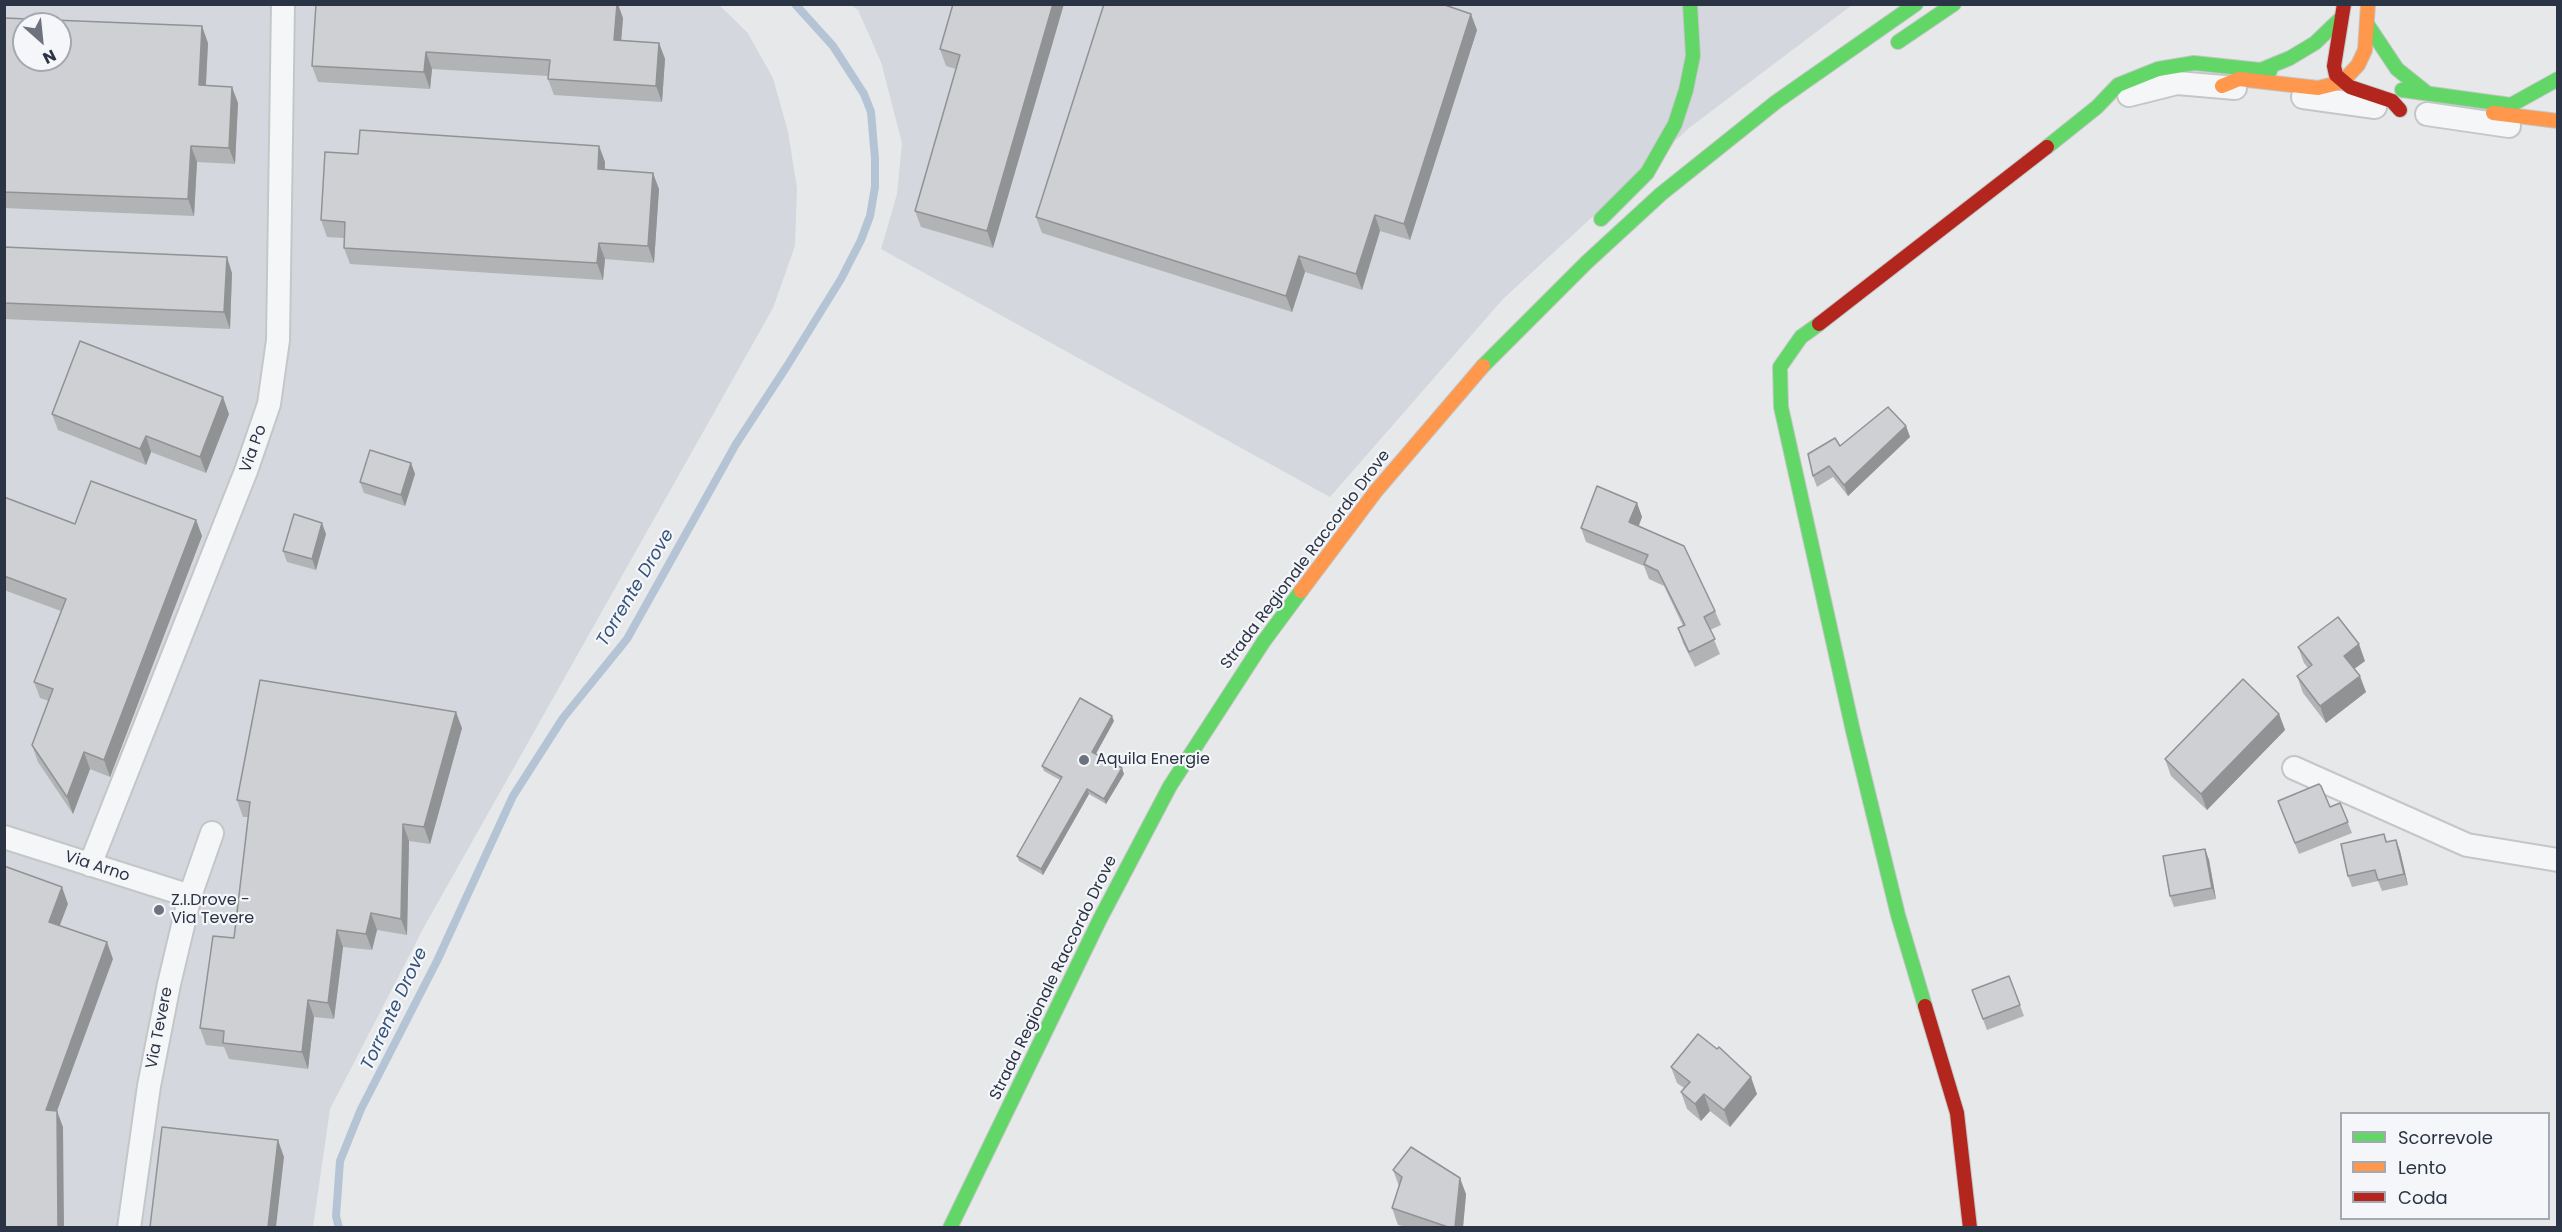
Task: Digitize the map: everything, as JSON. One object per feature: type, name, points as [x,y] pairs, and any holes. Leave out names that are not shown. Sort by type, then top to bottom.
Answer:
[{"type":"main road","points":[[1594,225],[1647,172],[1675,124],[1686,90],[1693,56],[1690,4]]},
{"type":"main road","name":"Strada Regionale Raccordo Drove","points":[[950,1227],[1105,910],[1174,779],[1243,670],[1307,580],[1391,471],[1497,351],[1587,262],[1684,174],[1830,63],[1916,4]]},
{"type":"main road","points":[[1882,52],[1954,4]]},
{"type":"main road","points":[[2344,4],[2334,66],[2336,75],[2350,87],[2396,103],[2400,110],[2427,104],[2511,105],[2558,79]]},
{"type":"main road","points":[[2222,86],[2239,79],[2319,88],[2342,82],[2362,56],[2368,4]]},
{"type":"main road","points":[[2261,70],[2290,58],[2315,43],[2328,33],[2340,18]]},
{"type":"main road","points":[[2367,24],[2397,69],[2427,104]]},
{"type":"main road","points":[[1970,1227],[1957,1113],[1898,915],[1852,731],[1781,407],[1780,367],[1801,337],[1968,210],[2097,107],[2118,85],[2158,69],[2202,63],[2261,70],[2342,82],[2443,109],[2467,109],[2558,122]]},
{"type":"main road","points":[[1754,119],[1811,94]]},
{"type":"main road","points":[[1448,405],[1468,362]]},
{"type":"street","name":"Via Po","points":[[90,865],[246,471],[269,404],[278,340],[283,4]]},
{"type":"street","points":[[2097,107],[2159,86],[2190,83],[2400,110]]},
{"type":"street","points":[[2427,104],[2558,133]]},
{"type":"street","points":[[2511,105],[2558,111]]},
{"type":"street","points":[[2294,768],[2467,845],[2558,860]]},
{"type":"street","name":"Via Tevere","points":[[129,1227],[154,1055],[190,896],[212,832]]},
{"type":"street","name":"Via Arno","points":[[4,837],[190,896]]},
{"type":"shaded area","points":[[5,5],[719,5],[747,32],[773,78],[788,132],[797,188],[795,246],[773,308],[424,927],[330,1109],[313,1227],[5,1228]]},
{"type":"shaded area","points":[[851,5],[1852,5],[1689,128],[1503,299],[1330,497],[881,249],[897,194],[902,143],[881,62],[858,10]]},
{"type":"building","points":[[316,4],[617,4],[614,40],[659,43],[656,86],[548,79],[550,60],[426,52],[424,72],[312,66]]},
{"type":"building","points":[[953,4],[1053,4],[987,231],[915,211],[960,55],[940,49]]},
{"type":"building","points":[[1104,4],[1442,4],[1471,14],[1404,224],[1375,215],[1356,274],[1299,256],[1286,296],[1036,217]]},
{"type":"building","points":[[4,18],[12,18],[12,72],[72,72],[72,21],[202,26],[199,85],[232,87],[229,148],[191,146],[188,199],[4,192]]},
{"type":"building","points":[[360,130],[599,146],[598,169],[653,173],[648,246],[599,243],[597,263],[344,248],[345,222],[321,220],[325,152],[358,154]]},
{"type":"building","points":[[4,247],[227,257],[224,312],[4,303]]},
{"type":"building","points":[[80,341],[223,397],[200,457],[146,436],[140,449],[52,414]]},
{"type":"building","points":[[1888,407],[1906,426],[1844,485],[1829,466],[1813,476],[1808,454],[1835,438],[1840,446]]},
{"type":"building","points":[[370,450],[411,463],[401,495],[360,482]]},
{"type":"building","points":[[91,481],[196,520],[104,760],[84,752],[67,797],[32,745],[53,689],[34,682],[66,599],[4,576],[4,497],[75,524]]},
{"type":"building","points":[[1597,486],[1637,503],[1629,522],[1684,546],[1715,611],[1704,617],[1715,639],[1689,652],[1678,628],[1685,625],[1658,571],[1644,564],[1648,555],[1581,528]]},
{"type":"building","points":[[294,514],[322,523],[312,559],[283,551]]},
{"type":"building","points":[[2338,617],[2359,644],[2344,656],[2360,676],[2320,706],[2297,676],[2312,665],[2298,647]]},
{"type":"building","points":[[2243,679],[2279,714],[2201,794],[2165,759]]},
{"type":"building","points":[[260,680],[456,712],[424,827],[403,824],[401,919],[371,913],[366,934],[337,930],[328,1003],[308,1000],[302,1052],[223,1043],[224,1031],[200,1028],[213,936],[234,938],[250,802],[237,800]]},
{"type":"building","points":[[1080,698],[1112,716],[1092,752],[1122,768],[1104,799],[1087,789],[1041,869],[1017,856],[1062,777],[1042,766]]},
{"type":"building","points":[[2319,784],[2330,807],[2340,803],[2348,822],[2295,843],[2278,801]]},
{"type":"building","points":[[2384,834],[2386,842],[2396,840],[2404,874],[2378,880],[2375,870],[2348,876],[2341,844]]},
{"type":"building","points":[[2205,849],[2212,888],[2170,896],[2163,856]]},
{"type":"building","points":[[4,866],[62,887],[49,922],[107,942],[46,1110],[57,1111],[58,1227],[4,1227]]},
{"type":"building","points":[[2009,976],[2020,1005],[1983,1019],[1972,990]]},
{"type":"building","points":[[1698,1034],[1717,1049],[1719,1047],[1751,1077],[1724,1110],[1704,1094],[1695,1104],[1681,1092],[1690,1082],[1671,1067]]},
{"type":"building","points":[[162,1127],[278,1140],[268,1227],[150,1227]]},
{"type":"building","points":[[1411,1147],[1460,1178],[1455,1227],[1448,1227],[1392,1208],[1402,1177],[1393,1170]]},
{"type":"waterway","name":"Torrente Drove","points":[[339,1228],[336,1216],[340,1161],[361,1109],[437,961],[513,796],[563,718],[627,639],[736,444],[841,279],[861,240],[870,216],[875,187],[871,112],[864,94],[833,46],[795,4]]},
{"type":"traffic: fast","points":[[1601,219],[1647,173],[1675,124],[1686,90],[1693,56],[1690,4]]},
{"type":"traffic: fast","points":[[1483,366],[1587,262],[1661,194],[1776,102],[1916,4]]},
{"type":"traffic: fast","points":[[1898,42],[1954,4]]},
{"type":"traffic: fast","points":[[2261,70],[2290,58],[2315,43],[2340,19]]},
{"type":"traffic: fast","points":[[2367,24],[2397,69],[2427,93]]},
{"type":"traffic: fast","points":[[2047,147],[2097,107],[2118,85],[2158,69],[2194,63],[2270,71]]},
{"type":"traffic: fast","points":[[2402,90],[2511,105],[2558,79]]},
{"type":"traffic: fast","points":[[1819,324],[1801,337],[1780,367],[1781,407],[1853,731],[1898,915],[1925,1006]]},
{"type":"traffic: fast","points":[[950,1228],[1100,919],[1170,786],[1264,641],[1301,591]]},
{"type":"traffic: slow","points":[[2222,86],[2239,79],[2318,88],[2342,82],[2358,65],[2365,50],[2368,4]]},
{"type":"traffic: slow","points":[[2493,113],[2558,121]]},
{"type":"traffic: slow","points":[[1301,591],[1376,491],[1483,366]]},
{"type":"traffic: jam","points":[[2344,4],[2334,66],[2336,75],[2350,87],[2392,101],[2400,110]]},
{"type":"traffic: jam","points":[[1819,324],[2047,147]]},
{"type":"traffic: jam","points":[[1925,1006],[1957,1113],[1970,1228]]},
{"type":"place","name":"Aquila Energie","points":[[1084,760]]},
{"type":"place","name":"Z.I.Drove - Via Tevere","points":[[159,910]]}]
